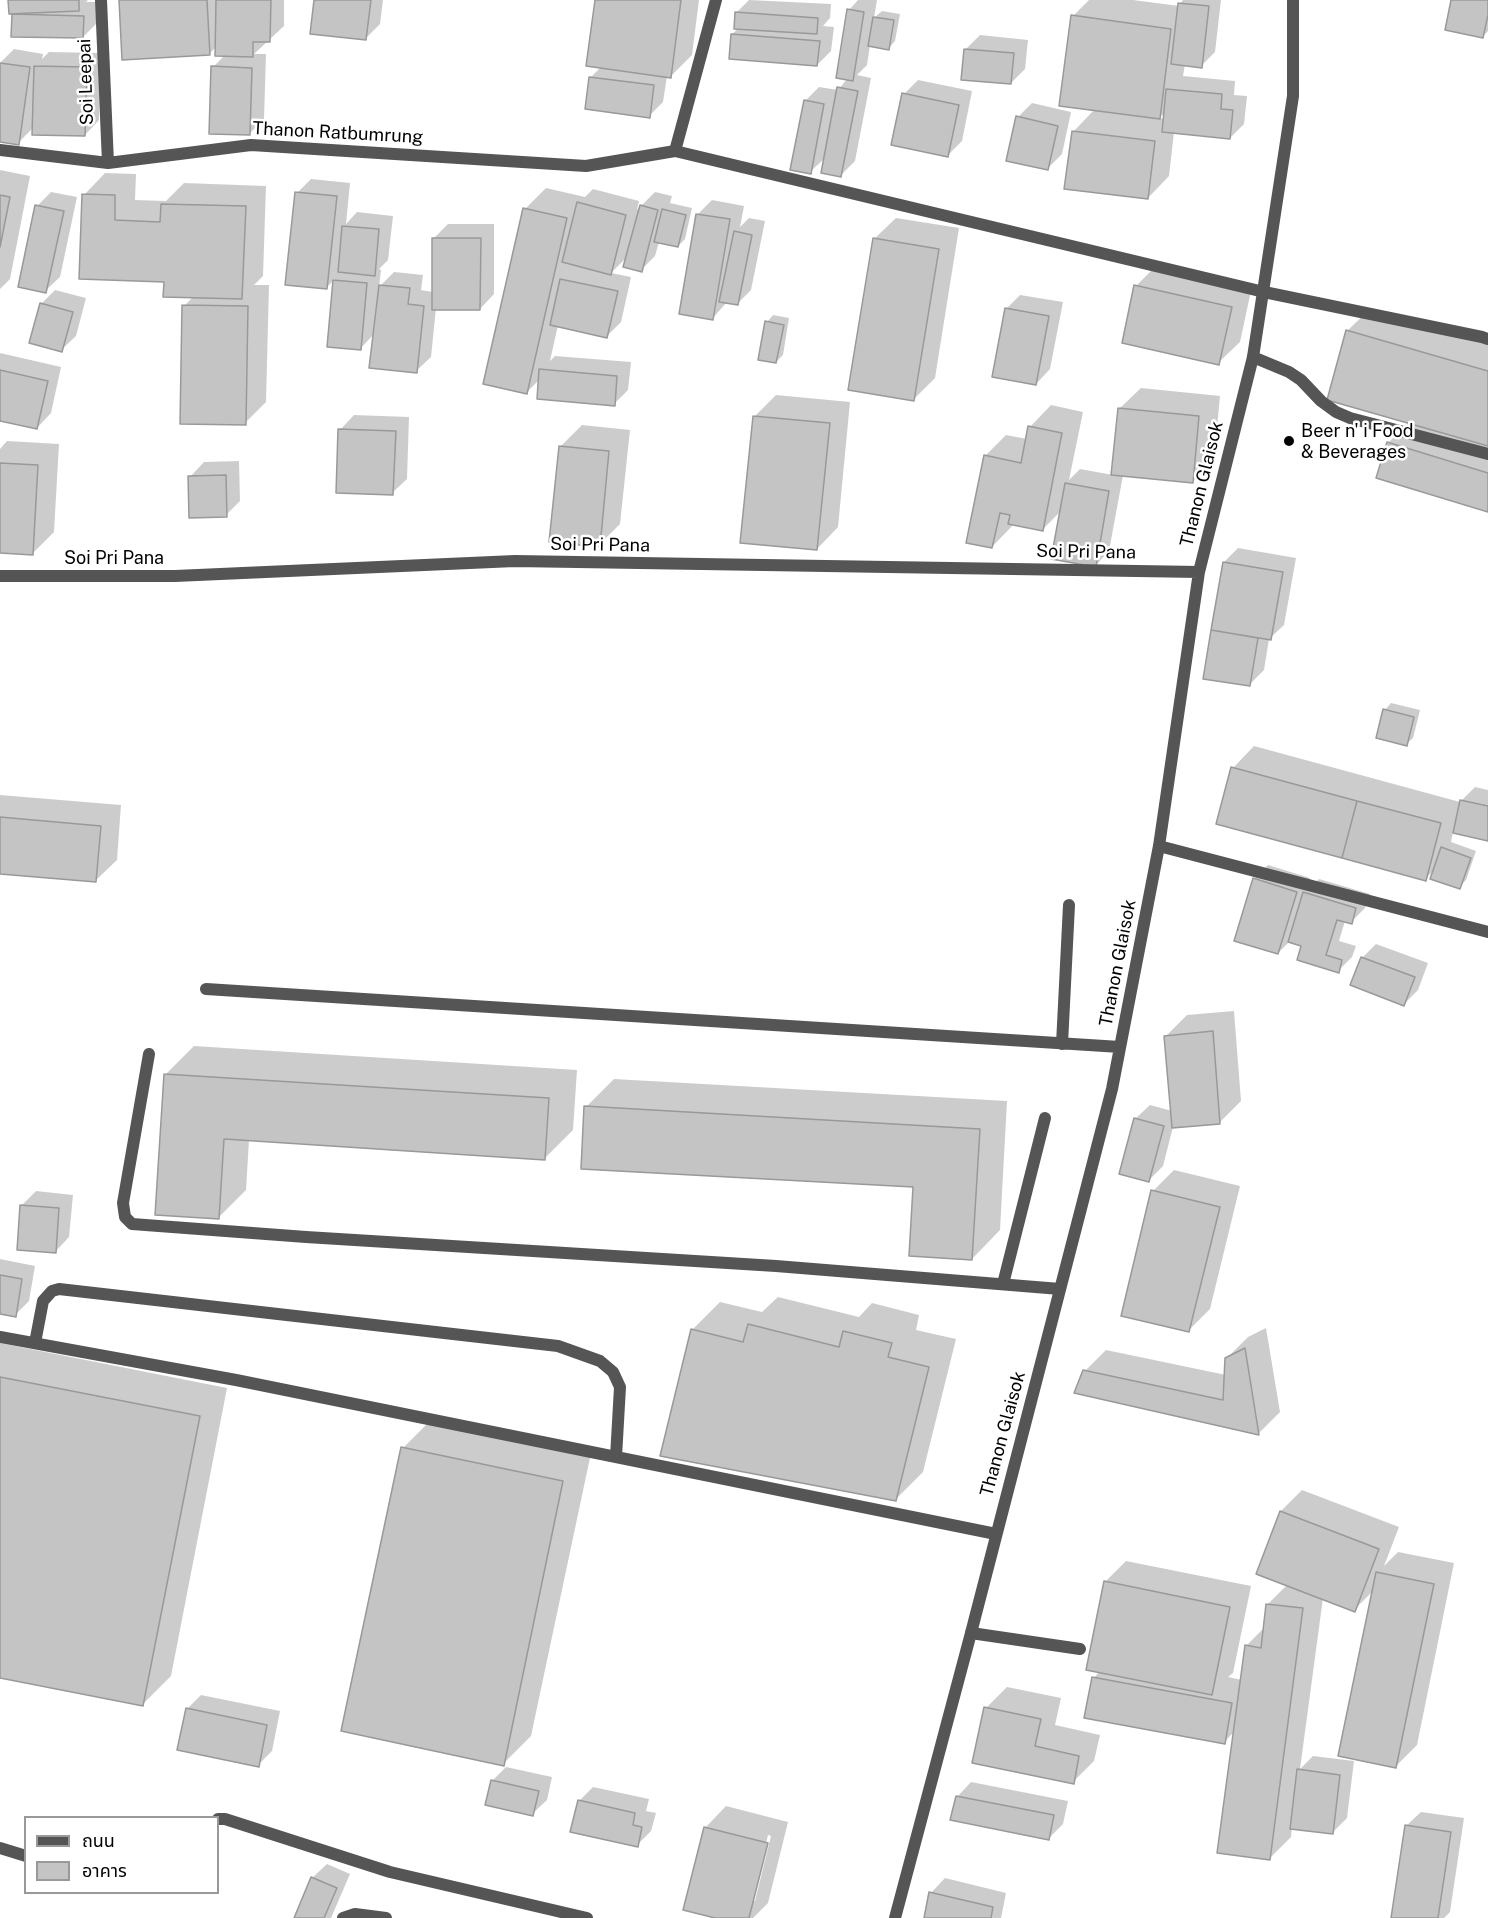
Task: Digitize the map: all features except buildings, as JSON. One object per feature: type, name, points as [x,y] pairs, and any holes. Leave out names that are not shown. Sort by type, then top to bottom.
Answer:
[{"type":"street","name":"Soi Leepai","points":[[101,0],[108,163]]},
{"type":"street","points":[[716,0],[675,151],[1264,292],[1488,339]]},
{"type":"street","name":"Thanon Glaisok","points":[[895,1918],[1112,1089],[1159,846],[1199,572],[1253,357],[1264,292],[1293,96],[1293,0]]},
{"type":"street","name":"Thanon Ratbumrung","points":[[0,150],[108,163],[250,145],[586,166],[675,151]]},
{"type":"street","points":[[1253,357],[1289,372],[1329,406],[1350,418],[1488,454]]},
{"type":"street","name":"Soi Pri Pana","points":[[0,576],[175,576],[516,561],[1199,572]]},
{"type":"street","points":[[1159,846],[1488,932]]},
{"type":"street","points":[[1062,1044],[1069,906]]},
{"type":"street","points":[[206,989],[1120,1047]]},
{"type":"street","points":[[149,1054],[123,1203],[125,1217],[132,1224],[776,1266],[1060,1289]]},
{"type":"street","points":[[1003,1284],[1045,1118]]},
{"type":"street","points":[[35,1343],[43,1301],[52,1291],[59,1290],[558,1346],[600,1361],[613,1372],[620,1387],[616,1457]]},
{"type":"street","points":[[0,1336],[248,1382],[996,1534]]},
{"type":"street","points":[[971,1633],[1080,1649]]},
{"type":"street","points":[[219,1819],[390,1872],[586,1918]]},
{"type":"street","points":[[0,1848],[24,1855]]},
{"type":"street","points":[[343,1918],[355,1914],[386,1918]]},
{"type":"place","name":"Beer n' i Food & Beverages","points":[[1289,441]]}]
